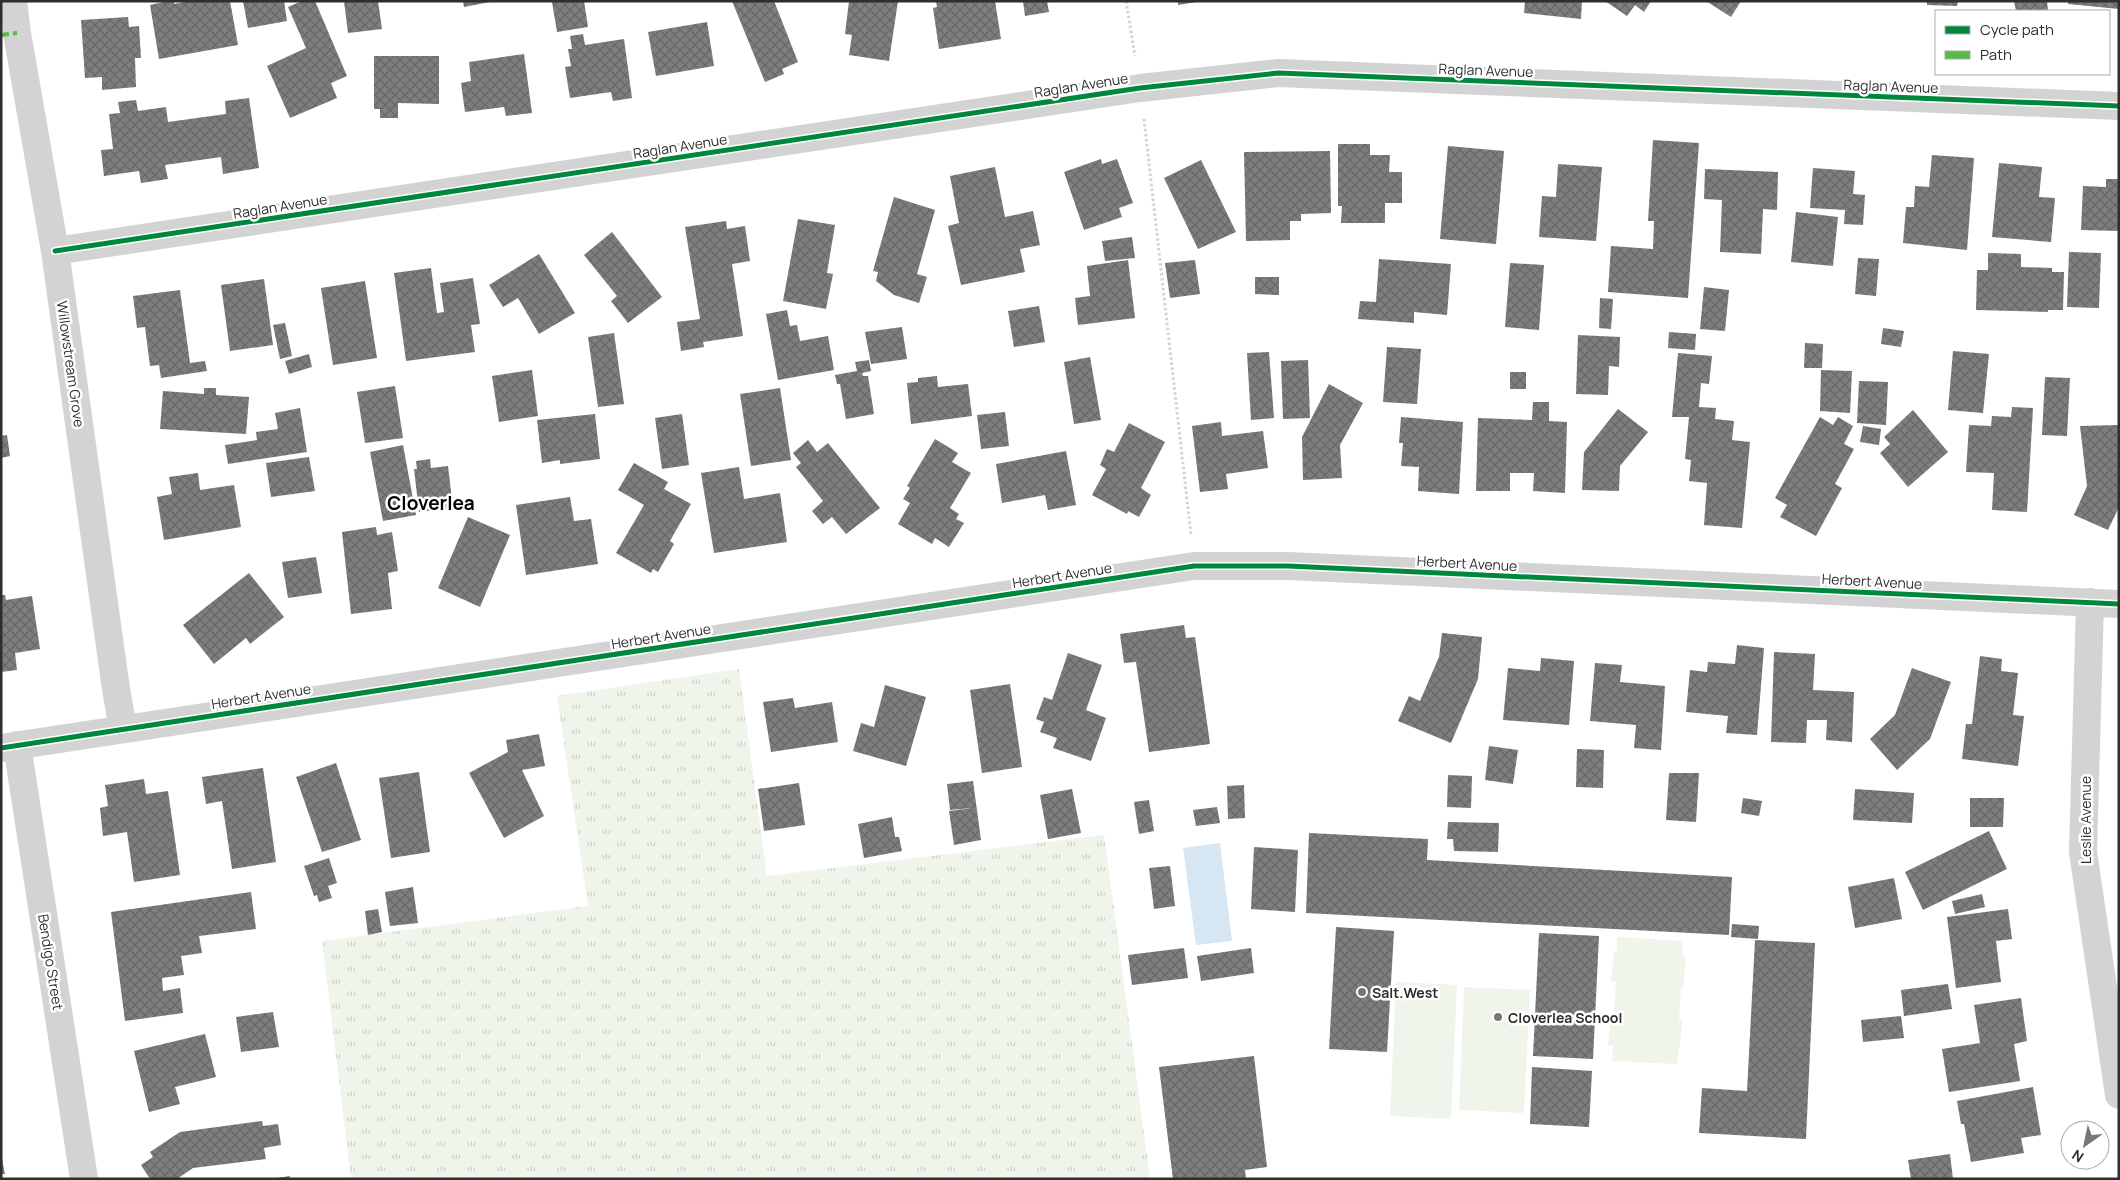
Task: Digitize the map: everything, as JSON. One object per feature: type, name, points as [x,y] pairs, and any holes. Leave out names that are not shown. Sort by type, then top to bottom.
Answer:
[{"type":"street","name":"Willowstream Grove","points":[[13,1],[55,251],[123,728]]},
{"type":"street","name":"Raglan Avenue","points":[[55,251],[1140,88],[1278,73],[2119,106]]},
{"type":"street","name":"Herbert Avenue","points":[[9,746],[1194,566],[1288,566],[2119,604]]},
{"type":"street","name":"Leslie Avenue","points":[[2090,602],[2082,852],[2119,1095]]},
{"type":"street","name":"Bendigo Street","points":[[9,746],[84,1179]]},
{"type":"path","points":[[1126,1],[1140,88],[1194,566]]},
{"type":"green space","points":[[739,669],[767,876],[1104,835],[1150,1179],[351,1179],[322,941],[588,906],[557,696]]},
{"type":"green space","points":[[1617,937],[1683,941],[1682,956],[1686,957],[1683,987],[1681,988],[1679,1020],[1683,1020],[1677,1064],[1612,1061],[1613,1045],[1608,1045],[1611,1014],[1614,1014],[1616,982],[1611,981],[1614,951],[1617,951]]},
{"type":"green space","points":[[1396,982],[1457,985],[1451,1119],[1390,1116]]},
{"type":"green space","points":[[1464,987],[1530,990],[1524,1113],[1459,1110]]},
{"type":"water","points":[[1220,843],[1232,941],[1196,945],[1183,848]]},
{"type":"building","points":[[174,1],[174,4],[189,1],[230,1],[238,45],[159,59],[150,5]]},
{"type":"building","points":[[243,1],[284,1],[287,21],[248,28]]},
{"type":"building","points":[[302,1],[315,1],[347,76],[331,83],[337,98],[290,118],[267,66],[306,48],[288,7]]},
{"type":"building","points":[[344,1],[378,1],[382,29],[348,33]]},
{"type":"building","points":[[463,1],[490,1],[490,2],[464,7]]},
{"type":"building","points":[[584,1],[588,27],[557,32],[552,2]]},
{"type":"building","points":[[732,1],[774,1],[798,62],[782,69],[784,74],[765,82]]},
{"type":"building","points":[[849,1],[898,1],[889,61],[849,55],[852,35],[845,34]]},
{"type":"building","points":[[936,1],[995,1],[1001,39],[939,49],[933,8],[937,7]]},
{"type":"building","points":[[1023,1],[1047,1],[1049,12],[1025,16]]},
{"type":"building","points":[[1178,1],[1196,1],[1196,2],[1178,5]]},
{"type":"building","points":[[1525,1],[1582,1],[1581,19],[1524,13]]},
{"type":"building","points":[[1605,1],[1651,1],[1644,12],[1635,5],[1627,16]]},
{"type":"building","points":[[1706,1],[1741,1],[1731,17]]},
{"type":"building","points":[[1927,1],[1958,1],[1957,6],[1927,5]]},
{"type":"building","points":[[2014,1],[2047,1],[2048,10],[2016,10]]},
{"type":"building","points":[[2068,1],[2119,1],[2119,9],[2068,4]]},
{"type":"building","points":[[128,17],[129,27],[139,26],[141,58],[135,58],[136,87],[102,90],[102,77],[85,78],[81,20]]},
{"type":"building","points":[[707,22],[714,66],[656,76],[648,32]]},
{"type":"building","points":[[583,34],[585,45],[624,39],[632,98],[613,101],[611,92],[570,98],[565,67],[571,66],[568,49],[572,49],[570,36]]},
{"type":"building","points":[[524,54],[532,113],[506,116],[504,107],[465,112],[461,83],[471,81],[469,62]]},
{"type":"building","points":[[374,56],[439,56],[439,104],[398,103],[398,118],[380,118],[380,109],[374,109]]},
{"type":"building","points":[[249,98],[259,168],[223,174],[221,157],[165,165],[168,179],[141,183],[139,171],[104,176],[101,150],[113,149],[109,114],[120,113],[118,102],[136,100],[138,111],[166,107],[168,122],[226,114],[225,101]]},
{"type":"building","points":[[1653,140],[1699,143],[1688,298],[1608,292],[1611,246],[1653,249],[1654,221],[1648,221]]},
{"type":"building","points":[[1338,144],[1370,144],[1370,155],[1390,155],[1389,172],[1402,172],[1402,203],[1385,203],[1385,223],[1341,223],[1342,206],[1338,206]]},
{"type":"building","points":[[1448,146],[1504,151],[1496,244],[1440,239]]},
{"type":"building","points":[[1330,151],[1331,213],[1301,214],[1301,221],[1290,221],[1290,240],[1246,241],[1244,152]]},
{"type":"building","points":[[1932,155],[1974,158],[1967,250],[1903,243],[1906,207],[1914,207],[1915,186],[1929,187]]},
{"type":"building","points":[[1101,159],[1102,164],[1117,159],[1133,203],[1119,208],[1122,217],[1084,230],[1064,172]]},
{"type":"building","points":[[1201,160],[1236,232],[1198,249],[1164,178]]},
{"type":"building","points":[[1999,163],[2042,167],[2039,197],[2055,198],[2051,242],[1992,237]]},
{"type":"building","points":[[1558,164],[1602,167],[1596,241],[1539,237],[1542,196],[1556,197]]},
{"type":"building","points":[[995,167],[1005,217],[1033,211],[1040,245],[1020,249],[1025,272],[961,285],[948,226],[959,223],[950,176]]},
{"type":"building","points":[[1813,168],[1855,171],[1853,194],[1865,195],[1863,225],[1844,224],[1845,210],[1810,208]]},
{"type":"building","points":[[1705,169],[1778,172],[1777,210],[1763,209],[1761,254],[1720,252],[1722,200],[1704,199]]},
{"type":"building","points":[[2106,179],[2119,179],[2119,231],[2081,230],[2083,186],[2106,187]]},
{"type":"building","points":[[894,197],[935,210],[917,274],[927,277],[919,303],[894,295],[876,281],[878,272],[873,271]]},
{"type":"building","points":[[1796,212],[1838,217],[1833,266],[1791,262]]},
{"type":"building","points":[[798,219],[835,225],[827,273],[833,274],[826,309],[783,301]]},
{"type":"building","points":[[726,221],[727,229],[745,226],[750,261],[732,264],[743,336],[703,342],[704,347],[681,351],[677,322],[700,319],[685,227]]},
{"type":"building","points":[[612,232],[662,297],[628,323],[611,301],[617,296],[584,255]]},
{"type":"building","points":[[1132,237],[1135,258],[1105,261],[1102,241]]},
{"type":"building","points":[[2069,252],[2101,253],[2099,308],[2067,307]]},
{"type":"building","points":[[1988,253],[2021,254],[2021,267],[2052,268],[2052,272],[2064,272],[2063,310],[2048,310],[2048,312],[1976,310],[1977,270],[1988,270]]},
{"type":"building","points":[[539,254],[575,313],[539,334],[518,298],[503,307],[489,285]]},
{"type":"building","points":[[1858,258],[1879,259],[1876,296],[1855,294]]},
{"type":"building","points":[[1379,259],[1451,264],[1447,315],[1414,312],[1414,323],[1358,319],[1360,301],[1376,302]]},
{"type":"building","points":[[1128,260],[1135,318],[1078,325],[1075,298],[1090,296],[1087,266]]},
{"type":"building","points":[[1195,260],[1200,294],[1170,298],[1165,263]]},
{"type":"building","points":[[1510,263],[1544,265],[1539,330],[1505,327]]},
{"type":"building","points":[[431,268],[437,313],[444,312],[440,283],[473,278],[480,324],[471,325],[475,352],[406,361],[394,273]]},
{"type":"building","points":[[1255,277],[1279,277],[1279,295],[1255,294]]},
{"type":"building","points":[[264,279],[273,345],[230,351],[221,285]]},
{"type":"building","points":[[365,281],[377,358],[333,365],[321,288]]},
{"type":"building","points":[[1704,287],[1729,290],[1725,331],[1700,329]]},
{"type":"building","points":[[180,290],[190,363],[205,361],[207,371],[161,378],[159,365],[150,366],[145,327],[137,328],[133,296]]},
{"type":"building","points":[[1600,298],[1613,299],[1611,329],[1599,328]]},
{"type":"building","points":[[1039,306],[1045,342],[1014,347],[1008,311]]},
{"type":"building","points":[[787,310],[790,326],[797,325],[800,341],[828,336],[834,370],[778,380],[766,314]]},
{"type":"building","points":[[285,323],[292,356],[280,359],[273,325]]},
{"type":"building","points":[[902,327],[907,359],[871,364],[865,332]]},
{"type":"building","points":[[1883,328],[1904,331],[1901,347],[1881,344]]},
{"type":"building","points":[[1669,332],[1696,334],[1695,350],[1668,348]]},
{"type":"building","points":[[614,333],[624,404],[598,407],[588,337]]},
{"type":"building","points":[[1578,335],[1620,337],[1619,367],[1609,366],[1608,395],[1576,394]]},
{"type":"building","points":[[1805,343],[1823,344],[1822,368],[1804,368]]},
{"type":"building","points":[[1387,347],[1421,349],[1417,404],[1383,402]]},
{"type":"building","points":[[1953,351],[1989,354],[1983,413],[1948,410]]},
{"type":"building","points":[[1269,352],[1274,418],[1251,420],[1247,353]]},
{"type":"building","points":[[1678,353],[1712,356],[1709,384],[1701,383],[1699,407],[1716,408],[1715,419],[1734,421],[1732,440],[1750,442],[1742,528],[1704,525],[1707,483],[1689,481],[1691,460],[1685,459],[1689,417],[1672,417]]},
{"type":"building","points":[[309,354],[312,367],[289,374],[285,361]]},
{"type":"building","points":[[1090,357],[1101,420],[1074,424],[1064,362]]},
{"type":"building","points":[[869,360],[871,371],[862,373],[863,376],[868,376],[874,414],[846,419],[840,384],[837,384],[835,375],[857,371],[855,362]]},
{"type":"building","points":[[1308,360],[1310,418],[1283,419],[1281,361]]},
{"type":"building","points":[[532,370],[538,416],[499,422],[492,376]]},
{"type":"building","points":[[1821,370],[1852,371],[1850,413],[1820,411]]},
{"type":"building","points":[[1510,372],[1526,372],[1526,389],[1510,389]]},
{"type":"building","points":[[937,376],[938,387],[968,384],[972,416],[911,424],[907,383],[918,382],[918,378]]},
{"type":"building","points":[[2045,377],[2070,378],[2067,436],[2042,435]]},
{"type":"building","points":[[1859,381],[1888,382],[1886,425],[1857,423]]},
{"type":"building","points":[[1329,384],[1363,403],[1340,445],[1342,478],[1303,480],[1302,437]]},
{"type":"building","points":[[395,386],[403,438],[365,443],[357,392]]},
{"type":"building","points":[[204,388],[216,388],[216,395],[249,397],[246,434],[160,429],[163,391],[204,394]]},
{"type":"building","points":[[780,388],[791,460],[751,466],[740,394]]},
{"type":"building","points":[[1533,402],[1549,402],[1549,421],[1567,422],[1565,493],[1533,491],[1534,473],[1510,473],[1510,491],[1476,491],[1478,418],[1532,420]]},
{"type":"building","points":[[2012,407],[2033,408],[2027,512],[1992,510],[1994,473],[1966,472],[1969,425],[1991,426],[1992,416],[2011,417]]},
{"type":"building","points":[[300,408],[307,452],[228,464],[225,445],[257,440],[256,432],[278,429],[275,413]]},
{"type":"building","points":[[1618,409],[1648,432],[1620,466],[1619,491],[1582,490],[1584,452]]},
{"type":"building","points":[[1913,410],[1948,452],[1908,487],[1880,453],[1890,444],[1884,437]]},
{"type":"building","points":[[1005,412],[1009,446],[981,449],[977,415]]},
{"type":"building","points":[[595,414],[600,459],[560,464],[560,460],[542,463],[537,420]]},
{"type":"building","points":[[682,414],[689,465],[662,469],[655,418]]},
{"type":"building","points":[[1401,417],[1463,422],[1459,494],[1418,491],[1419,467],[1401,466],[1403,443],[1399,443]]},
{"type":"building","points":[[1820,417],[1833,425],[1838,417],[1853,426],[1844,444],[1854,449],[1835,484],[1842,488],[1816,536],[1780,517],[1787,505],[1775,498]]},
{"type":"building","points":[[1221,422],[1222,436],[1263,431],[1268,468],[1226,474],[1228,489],[1200,492],[1192,426]]},
{"type":"building","points":[[1129,423],[1165,442],[1141,488],[1151,495],[1139,517],[1128,511],[1127,514],[1092,495],[1106,469],[1100,465],[1107,449],[1114,452]]},
{"type":"building","points":[[2118,425],[2119,507],[2108,530],[2074,515],[2087,486],[2080,426]]},
{"type":"building","points":[[1863,426],[1881,429],[1879,445],[1860,442]]},
{"type":"building","points":[[7,435],[10,456],[1,458],[1,436]]},
{"type":"building","points":[[935,439],[958,453],[952,462],[971,473],[950,508],[959,514],[956,519],[964,523],[949,547],[935,538],[932,544],[898,524],[910,503],[903,499],[910,488],[907,486]]},
{"type":"building","points":[[808,440],[817,452],[828,443],[880,508],[846,534],[832,517],[823,524],[812,511],[823,501],[796,467],[801,463],[793,453]]},
{"type":"building","points":[[403,445],[416,515],[383,521],[370,452]]},
{"type":"building","points":[[1066,451],[1076,505],[1048,510],[1045,495],[1002,503],[996,464]]},
{"type":"building","points":[[309,457],[315,491],[271,497],[266,463]]},
{"type":"building","points":[[430,459],[431,468],[448,466],[453,508],[419,512],[414,469],[417,469],[416,461]]},
{"type":"building","points":[[634,463],[668,482],[664,489],[691,504],[670,541],[674,544],[658,572],[653,569],[651,573],[616,553],[644,505],[618,490]]},
{"type":"building","points":[[739,467],[744,499],[780,493],[787,542],[714,553],[701,473]]},
{"type":"building","points":[[198,473],[200,490],[234,485],[241,527],[164,540],[157,497],[172,494],[169,477]]},
{"type":"building","points":[[570,497],[574,521],[591,519],[598,564],[526,575],[516,505]]},
{"type":"building","points":[[468,517],[510,535],[480,607],[438,588]]},
{"type":"building","points":[[376,527],[377,535],[392,532],[398,571],[388,573],[392,609],[351,614],[342,532]]},
{"type":"building","points":[[316,557],[322,593],[288,598],[282,562]]},
{"type":"building","points":[[249,573],[284,617],[250,644],[246,638],[214,664],[183,625]]},
{"type":"building","points":[[1,595],[5,595],[6,600],[32,596],[40,649],[15,653],[17,670],[1,672]]},
{"type":"building","points":[[1184,625],[1186,638],[1195,637],[1210,744],[1149,752],[1136,662],[1124,663],[1120,634]]},
{"type":"building","points":[[1442,633],[1482,637],[1478,679],[1451,743],[1398,721],[1409,696],[1420,701],[1439,657]]},
{"type":"building","points":[[1737,645],[1764,648],[1757,735],[1726,733],[1728,716],[1686,712],[1690,670],[1707,672],[1708,662],[1735,664]]},
{"type":"building","points":[[1774,652],[1815,654],[1813,690],[1854,692],[1852,742],[1826,740],[1827,720],[1807,720],[1806,743],[1771,742]]},
{"type":"building","points":[[1068,653],[1102,665],[1086,710],[1106,718],[1091,761],[1053,748],[1057,738],[1040,732],[1044,722],[1036,719],[1044,697],[1052,700]]},
{"type":"building","points":[[1980,656],[2002,659],[2001,671],[2018,673],[2013,715],[2024,716],[2018,766],[1962,759],[1966,724],[1972,724]]},
{"type":"building","points":[[1541,658],[1574,661],[1569,725],[1503,720],[1508,668],[1540,671]]},
{"type":"building","points":[[1595,663],[1622,665],[1620,682],[1665,686],[1661,750],[1634,748],[1636,725],[1590,721]]},
{"type":"building","points":[[1912,668],[1951,682],[1930,739],[1897,770],[1870,739],[1895,715]]},
{"type":"building","points":[[1010,684],[1022,767],[982,773],[970,690]]},
{"type":"building","points":[[885,685],[926,697],[906,766],[853,751],[861,723],[874,727]]},
{"type":"building","points":[[793,698],[795,708],[832,702],[838,742],[771,752],[763,702]]},
{"type":"building","points":[[539,734],[545,766],[522,770],[544,816],[504,838],[469,773],[508,752],[506,740]]},
{"type":"building","points":[[1489,746],[1518,750],[1513,784],[1485,780]]},
{"type":"building","points":[[1577,749],[1604,750],[1603,788],[1576,787]]},
{"type":"building","points":[[336,763],[361,840],[322,852],[296,777]]},
{"type":"building","points":[[263,768],[276,862],[232,869],[222,801],[206,804],[202,777]]},
{"type":"building","points":[[419,772],[430,852],[391,858],[379,778]]},
{"type":"building","points":[[1669,773],[1699,773],[1696,822],[1666,820]]},
{"type":"building","points":[[1448,775],[1472,776],[1471,808],[1447,807]]},
{"type":"building","points":[[144,779],[146,794],[168,791],[180,875],[134,882],[127,832],[103,836],[100,808],[108,806],[105,785]]},
{"type":"building","points":[[973,781],[981,840],[954,845],[949,811],[972,808],[950,810],[947,784]]},
{"type":"building","points":[[799,783],[805,825],[764,831],[758,789]]},
{"type":"building","points":[[1244,785],[1245,818],[1228,819],[1227,786]]},
{"type":"building","points":[[1072,789],[1081,833],[1048,839],[1040,795]]},
{"type":"building","points":[[1855,789],[1914,793],[1912,823],[1853,820]]},
{"type":"building","points":[[1743,798],[1762,801],[1759,816],[1741,813]]},
{"type":"building","points":[[1970,798],[2004,798],[2003,827],[1970,827]]},
{"type":"building","points":[[1149,800],[1154,831],[1139,834],[1134,802]]},
{"type":"building","points":[[1217,807],[1220,823],[1196,826],[1193,810]]},
{"type":"building","points":[[892,817],[895,837],[899,837],[902,851],[864,858],[858,824]]},
{"type":"building","points":[[1448,822],[1499,823],[1498,852],[1454,851],[1453,839],[1447,839]]},
{"type":"building","points":[[1989,831],[2007,869],[1923,910],[1905,872]]},
{"type":"building","points":[[1309,833],[1428,839],[1427,860],[1732,877],[1729,935],[1306,913]]},
{"type":"building","points":[[1254,847],[1298,850],[1295,912],[1251,909]]},
{"type":"building","points":[[329,858],[337,883],[328,886],[332,898],[319,902],[317,895],[314,896],[304,866]]},
{"type":"building","points":[[1170,866],[1175,906],[1154,909],[1149,868]]},
{"type":"building","points":[[1894,878],[1902,919],[1855,928],[1848,887]]},
{"type":"building","points":[[413,887],[418,923],[390,926],[385,892]]},
{"type":"building","points":[[251,892],[256,929],[199,936],[202,953],[181,956],[184,975],[162,978],[163,991],[180,988],[183,1013],[125,1021],[111,912]]},
{"type":"building","points":[[1982,894],[1985,907],[1955,914],[1952,901]]},
{"type":"building","points":[[378,909],[382,932],[368,935],[365,911]]},
{"type":"building","points":[[2008,909],[2012,939],[1996,941],[2001,982],[1956,988],[1947,917]]},
{"type":"building","points":[[1732,924],[1759,926],[1758,939],[1731,937]]},
{"type":"building","points":[[1336,927],[1394,931],[1387,1052],[1329,1049]]},
{"type":"building","points":[[1539,933],[1599,936],[1593,1059],[1533,1056]]},
{"type":"building","points":[[1755,940],[1815,943],[1806,1139],[1699,1133],[1702,1088],[1747,1091]]},
{"type":"building","points":[[1184,948],[1188,978],[1132,985],[1128,955]]},
{"type":"building","points":[[1251,948],[1254,973],[1201,981],[1197,956]]},
{"type":"building","points":[[1948,984],[1952,1009],[1904,1016],[1901,990]]},
{"type":"building","points":[[2021,998],[2027,1041],[2014,1044],[2020,1081],[1949,1092],[1942,1049],[1980,1043],[1974,1005]]},
{"type":"building","points":[[273,1012],[279,1047],[241,1052],[236,1017]]},
{"type":"building","points":[[1901,1016],[1904,1038],[1863,1042],[1861,1020]]},
{"type":"building","points":[[205,1034],[216,1077],[175,1087],[180,1104],[149,1112],[134,1051]]},
{"type":"building","points":[[1254,1056],[1267,1167],[1245,1170],[1246,1179],[1173,1179],[1159,1067]]},
{"type":"building","points":[[1532,1067],[1592,1071],[1589,1127],[1530,1124]]},
{"type":"building","points":[[2033,1087],[2041,1135],[2021,1138],[2024,1153],[1971,1162],[1964,1124],[1961,1124],[1957,1101]]},
{"type":"building","points":[[262,1121],[263,1126],[278,1124],[281,1145],[264,1148],[266,1159],[193,1168],[177,1179],[150,1179],[141,1165],[153,1157],[150,1152],[180,1132]]},
{"type":"building","points":[[1,1154],[5,1174],[1,1174]]},
{"type":"building","points":[[1950,1154],[1953,1179],[1911,1179],[1908,1160]]},
{"type":"building","points":[[290,1176],[290,1179],[277,1179],[277,1178]]},
{"type":"marked path","points":[[1,35],[17,33]]},
{"type":"cycle path","points":[[55,251],[1140,88],[1278,73],[2119,106]]},
{"type":"cycle path","points":[[1,748],[1194,566],[1288,566],[2119,604]]},
{"type":"place","name":"Salt.West","points":[[1362,992]]},
{"type":"place","name":"Cloverlea School","points":[[1498,1017]]},
{"type":"district","name":"Cloverlea","points":[[431,503]]}]
